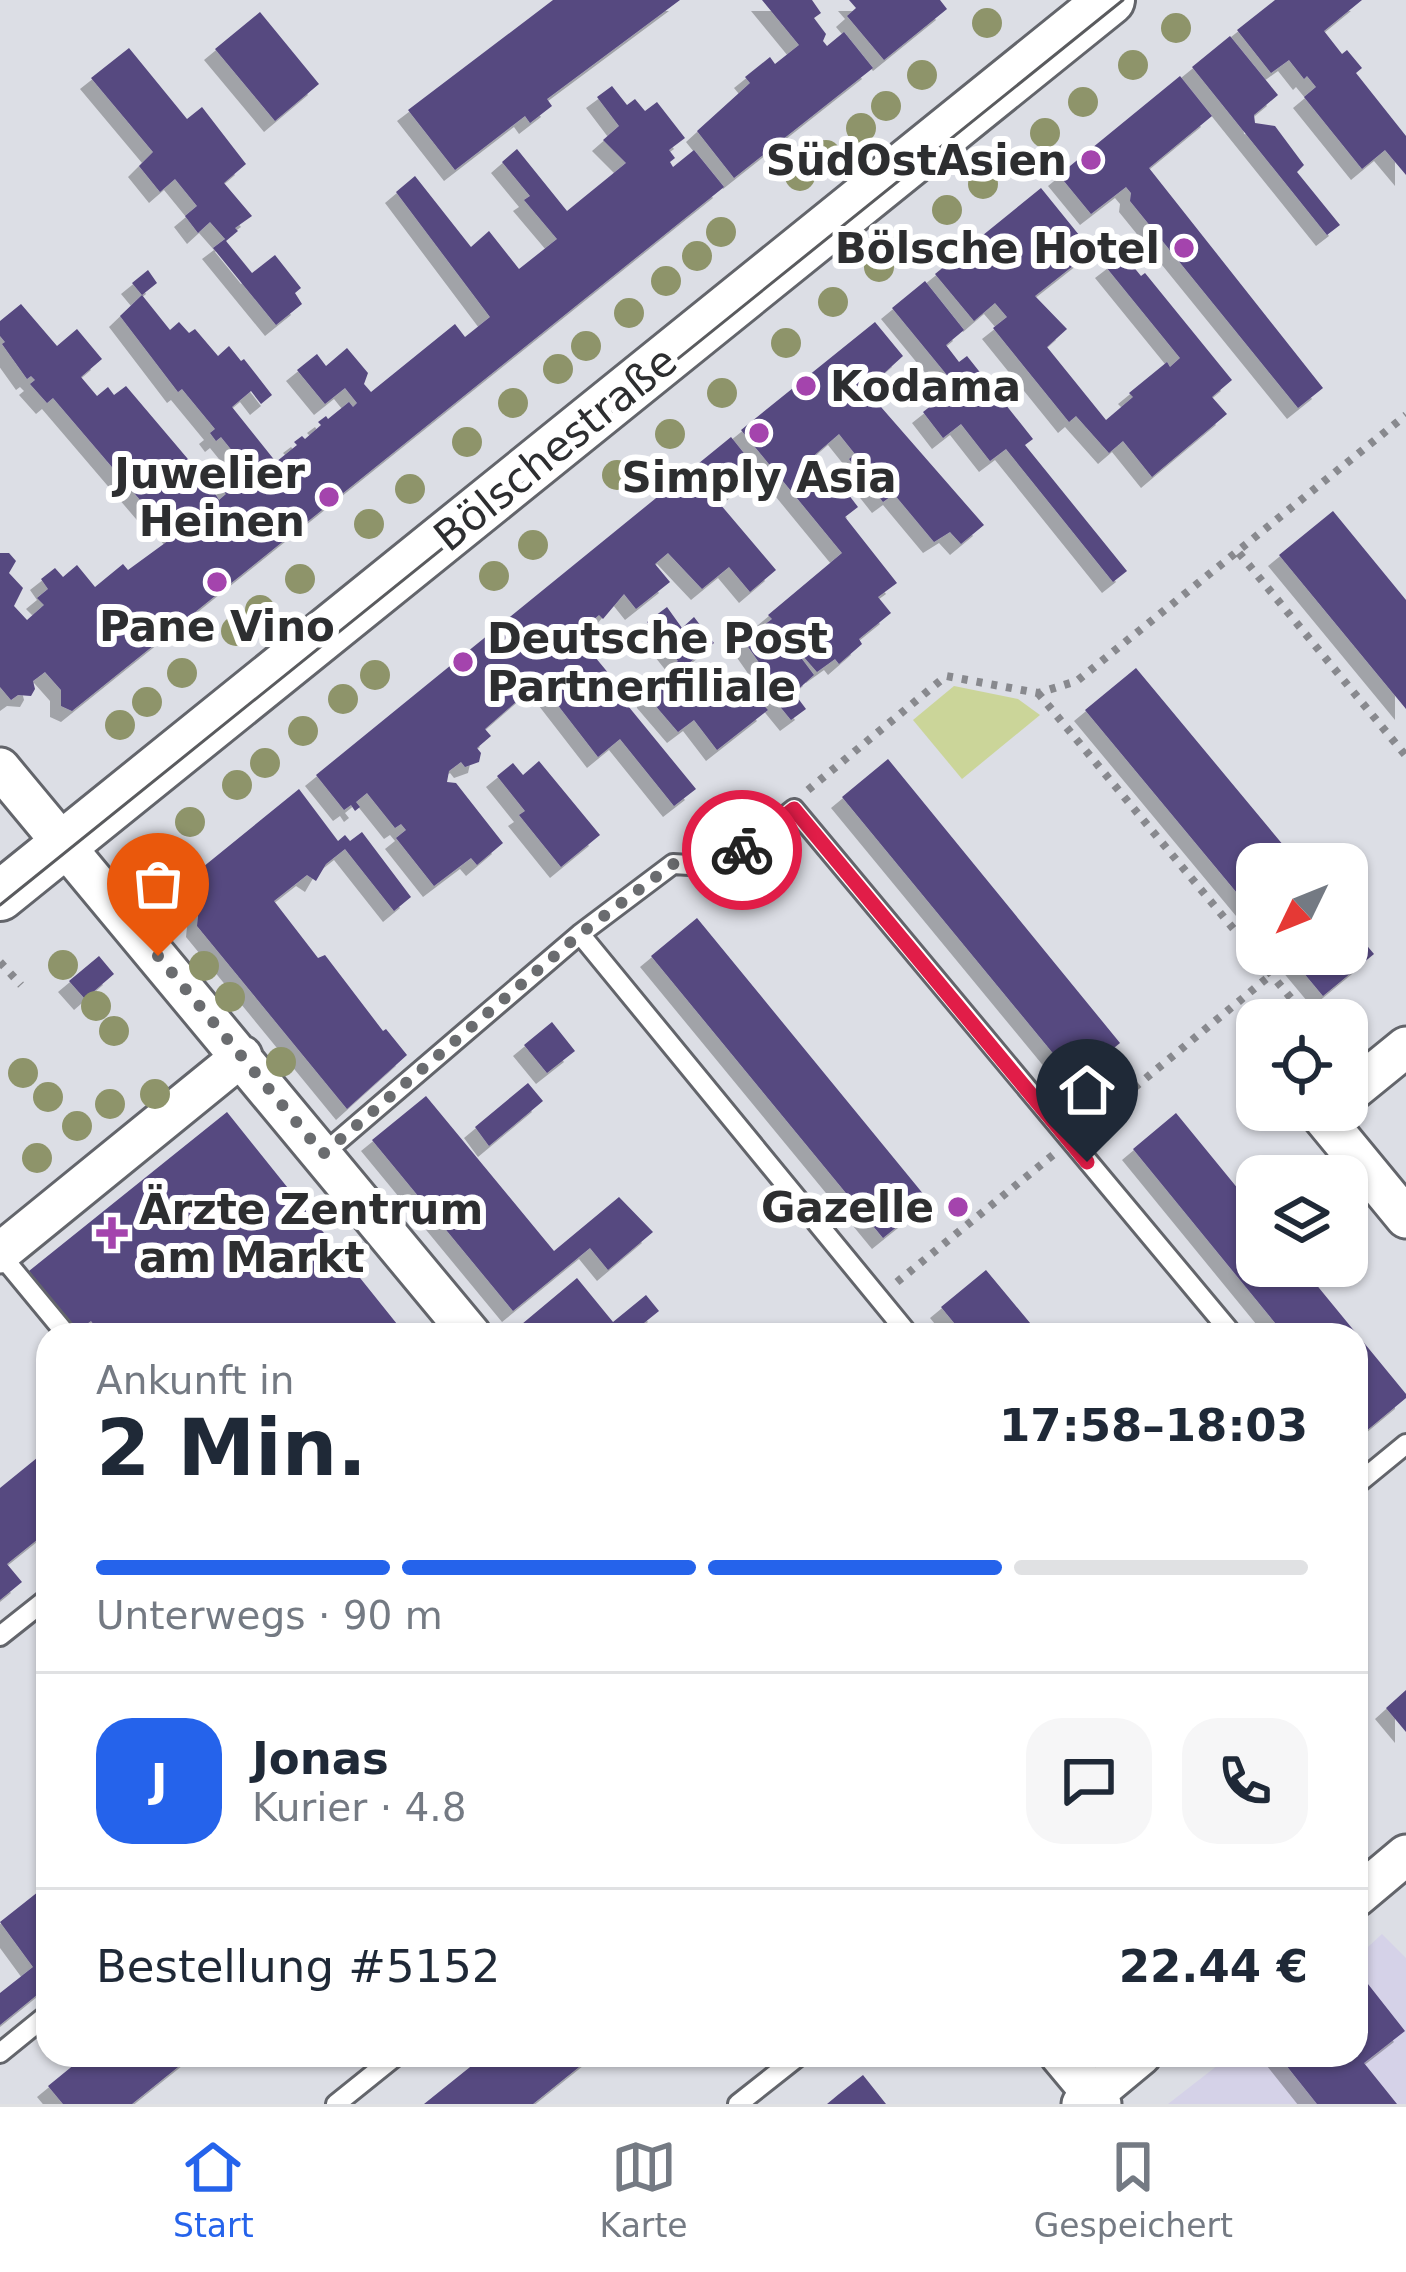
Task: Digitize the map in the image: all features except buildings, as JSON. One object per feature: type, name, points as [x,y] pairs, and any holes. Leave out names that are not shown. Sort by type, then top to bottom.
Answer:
[{"type":"street","name":"Bölschestraße","points":[[0,896],[1110,0]]},
{"type":"street","points":[[0,767],[461,1323]]},
{"type":"street","points":[[1368,1078],[1406,1046]]},
{"type":"street","points":[[0,1253],[242,1056]]},
{"type":"street","points":[[1334,1131],[1406,1218]]},
{"type":"street","points":[[1368,1887],[1406,1855]]},
{"type":"street","points":[[1068,2067],[1092,2101],[1128,2067]]},
{"type":"lane","points":[[323,1154],[580,934],[673,864],[722,867],[794,809],[1223,1323]]},
{"type":"lane","points":[[580,934],[899,1323]]},
{"type":"lane","points":[[0,1253],[57,1323]]},
{"type":"lane","points":[[1368,1474],[1406,1444]]},
{"type":"lane","points":[[0,1636],[36,1608]]},
{"type":"lane","points":[[0,2053],[36,2024]]},
{"type":"lane","points":[[336,2104],[382,2067]]},
{"type":"lane","points":[[738,2104],[785,2067]]},
{"type":"path","points":[[794,809],[810,788],[946,676],[1038,693],[1077,681],[1406,415]]},
{"type":"path","points":[[1239,553],[1406,756]]},
{"type":"path","points":[[1038,693],[1293,999]]},
{"type":"path","points":[[0,962],[21,985]]},
{"type":"shaded area","points":[[1382,1934],[1406,1958],[1406,2104],[1168,2104],[1216,2067],[1368,2067],[1368,1947]]},
{"type":"green space","points":[[954,686],[1018,699],[1040,715],[962,779],[913,720]]},
{"type":"tram line","points":[[0,905],[1123,0]]},
{"type":"way so far","points":[[158,956],[323,1154],[580,934],[673,864],[722,867],[742,850]]},
{"type":"place","name":"SüdOstAsien","points":[[1091,160]]},
{"type":"place","name":"Bölsche Hotel","points":[[1184,248]]},
{"type":"place","name":"Kodama","points":[[806,386]]},
{"type":"place","name":"Simply Asia","points":[[759,433]]},
{"type":"place","name":"Juwelier Heinen","points":[[329,497]]},
{"type":"place","name":"Pane Vino","points":[[217,582]]},
{"type":"place","name":"Deutsche Post Partnerfiliale","points":[[463,662]]},
{"type":"place","name":"Gazelle","points":[[958,1207]]},
{"type":"place","name":"Ärzte Zentrum am Markt","points":[[112,1233]]},
{"type":"route","points":[[742,850],[794,809],[1087,1162]]}]
